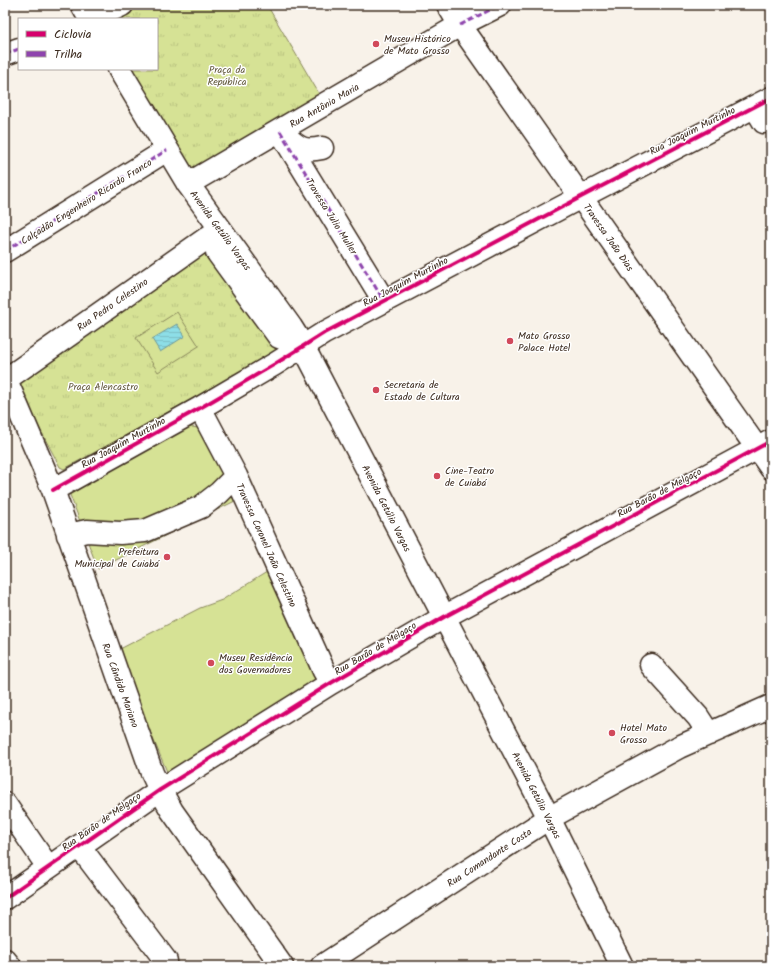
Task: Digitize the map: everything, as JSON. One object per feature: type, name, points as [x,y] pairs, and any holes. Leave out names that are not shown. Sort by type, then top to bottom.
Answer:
[{"type":"street","points":[[82,5],[90,18]]},
{"type":"street","points":[[93,18],[122,5]]},
{"type":"street","name":"Travessa João Dias","points":[[448,5],[460,25],[581,197],[764,445],[771,468]]},
{"type":"street","name":"Rua Antônio Maria","points":[[188,184],[460,25],[500,5]]},
{"type":"street","points":[[5,54],[18,48]]},
{"type":"street","name":"Avenida Getúlio Vargas","points":[[120,70],[166,150],[188,184],[303,346],[549,818],[622,966]]},
{"type":"street","name":"Rua Joaquim Murtinho","points":[[53,490],[200,408],[324,333],[581,197],[763,109]]},
{"type":"street","points":[[280,131],[301,149],[307,150],[322,148]]},
{"type":"street","name":"Travessa Julio Muller","points":[[280,131],[384,301]]},
{"type":"street","name":"Calçadão Engenheiro Ricardo Franco","points":[[5,251],[166,150]]},
{"type":"street","name":"Rua Pedro Celestino","points":[[6,380],[220,229]]},
{"type":"street","name":"Rua Cândido Mariano","points":[[6,380],[53,490],[152,773],[160,790],[172,811],[282,966]]},
{"type":"street","name":"Travessa Coronel João Celestino","points":[[200,408],[236,476],[331,683]]},
{"type":"street","name":"Rua Barão de Melgaço","points":[[5,898],[160,790],[331,683],[444,617],[764,445]]},
{"type":"street","points":[[68,535],[87,531],[120,533],[145,531],[201,507],[216,496],[236,476]]},
{"type":"street","points":[[651,665],[698,717],[709,734]]},
{"type":"street","name":"Rua Comandante Costa","points":[[322,966],[549,818],[679,747],[771,706]]},
{"type":"street","points":[[5,804],[48,867]]},
{"type":"street","points":[[79,846],[166,961]]},
{"type":"street","points":[[5,960],[10,966]]},
{"type":"green space","name":"Praça da República","points":[[136,5],[267,5],[321,97],[189,178],[133,70],[158,70],[158,18],[110,18]]},
{"type":"green space","name":"Praça Alencastro","points":[[203,252],[208,254],[280,351],[64,469],[60,467],[17,386],[17,378]]},
{"type":"green space","points":[[177,312],[199,346],[158,372],[136,338]]},
{"type":"green space","points":[[187,428],[198,428],[203,434],[239,499],[98,569],[70,495],[73,487]]},
{"type":"green space","points":[[270,570],[320,684],[168,774],[116,651],[200,608],[222,600]]},
{"type":"water","points":[[177,324],[185,336],[160,352],[152,339]]},
{"type":"marked path","points":[[460,25],[500,5]]},
{"type":"marked path","points":[[5,54],[18,49]]},
{"type":"marked path","points":[[280,131],[384,301]]},
{"type":"marked path","points":[[5,251],[167,150]]},
{"type":"cycle path","points":[[53,490],[200,408],[324,333],[771,98]]},
{"type":"cycle path","points":[[5,898],[160,790],[331,683],[444,617],[771,441]]},
{"type":"place","name":"Museu Histórico de Mato Grosso","points":[[376,44]]},
{"type":"place","name":"Mato Grosso Palace Hotel","points":[[510,341]]},
{"type":"place","name":"Secretaria de Estado de Cultura","points":[[376,390]]},
{"type":"place","name":"Cine-Teatro de Cuiabá","points":[[437,476]]},
{"type":"place","name":"Prefeitura Municipal de Cuiabá","points":[[167,557]]},
{"type":"place","name":"Museu Residência dos Governadores","points":[[211,663]]},
{"type":"place","name":"Hotel Mato Grosso","points":[[612,733]]}]
